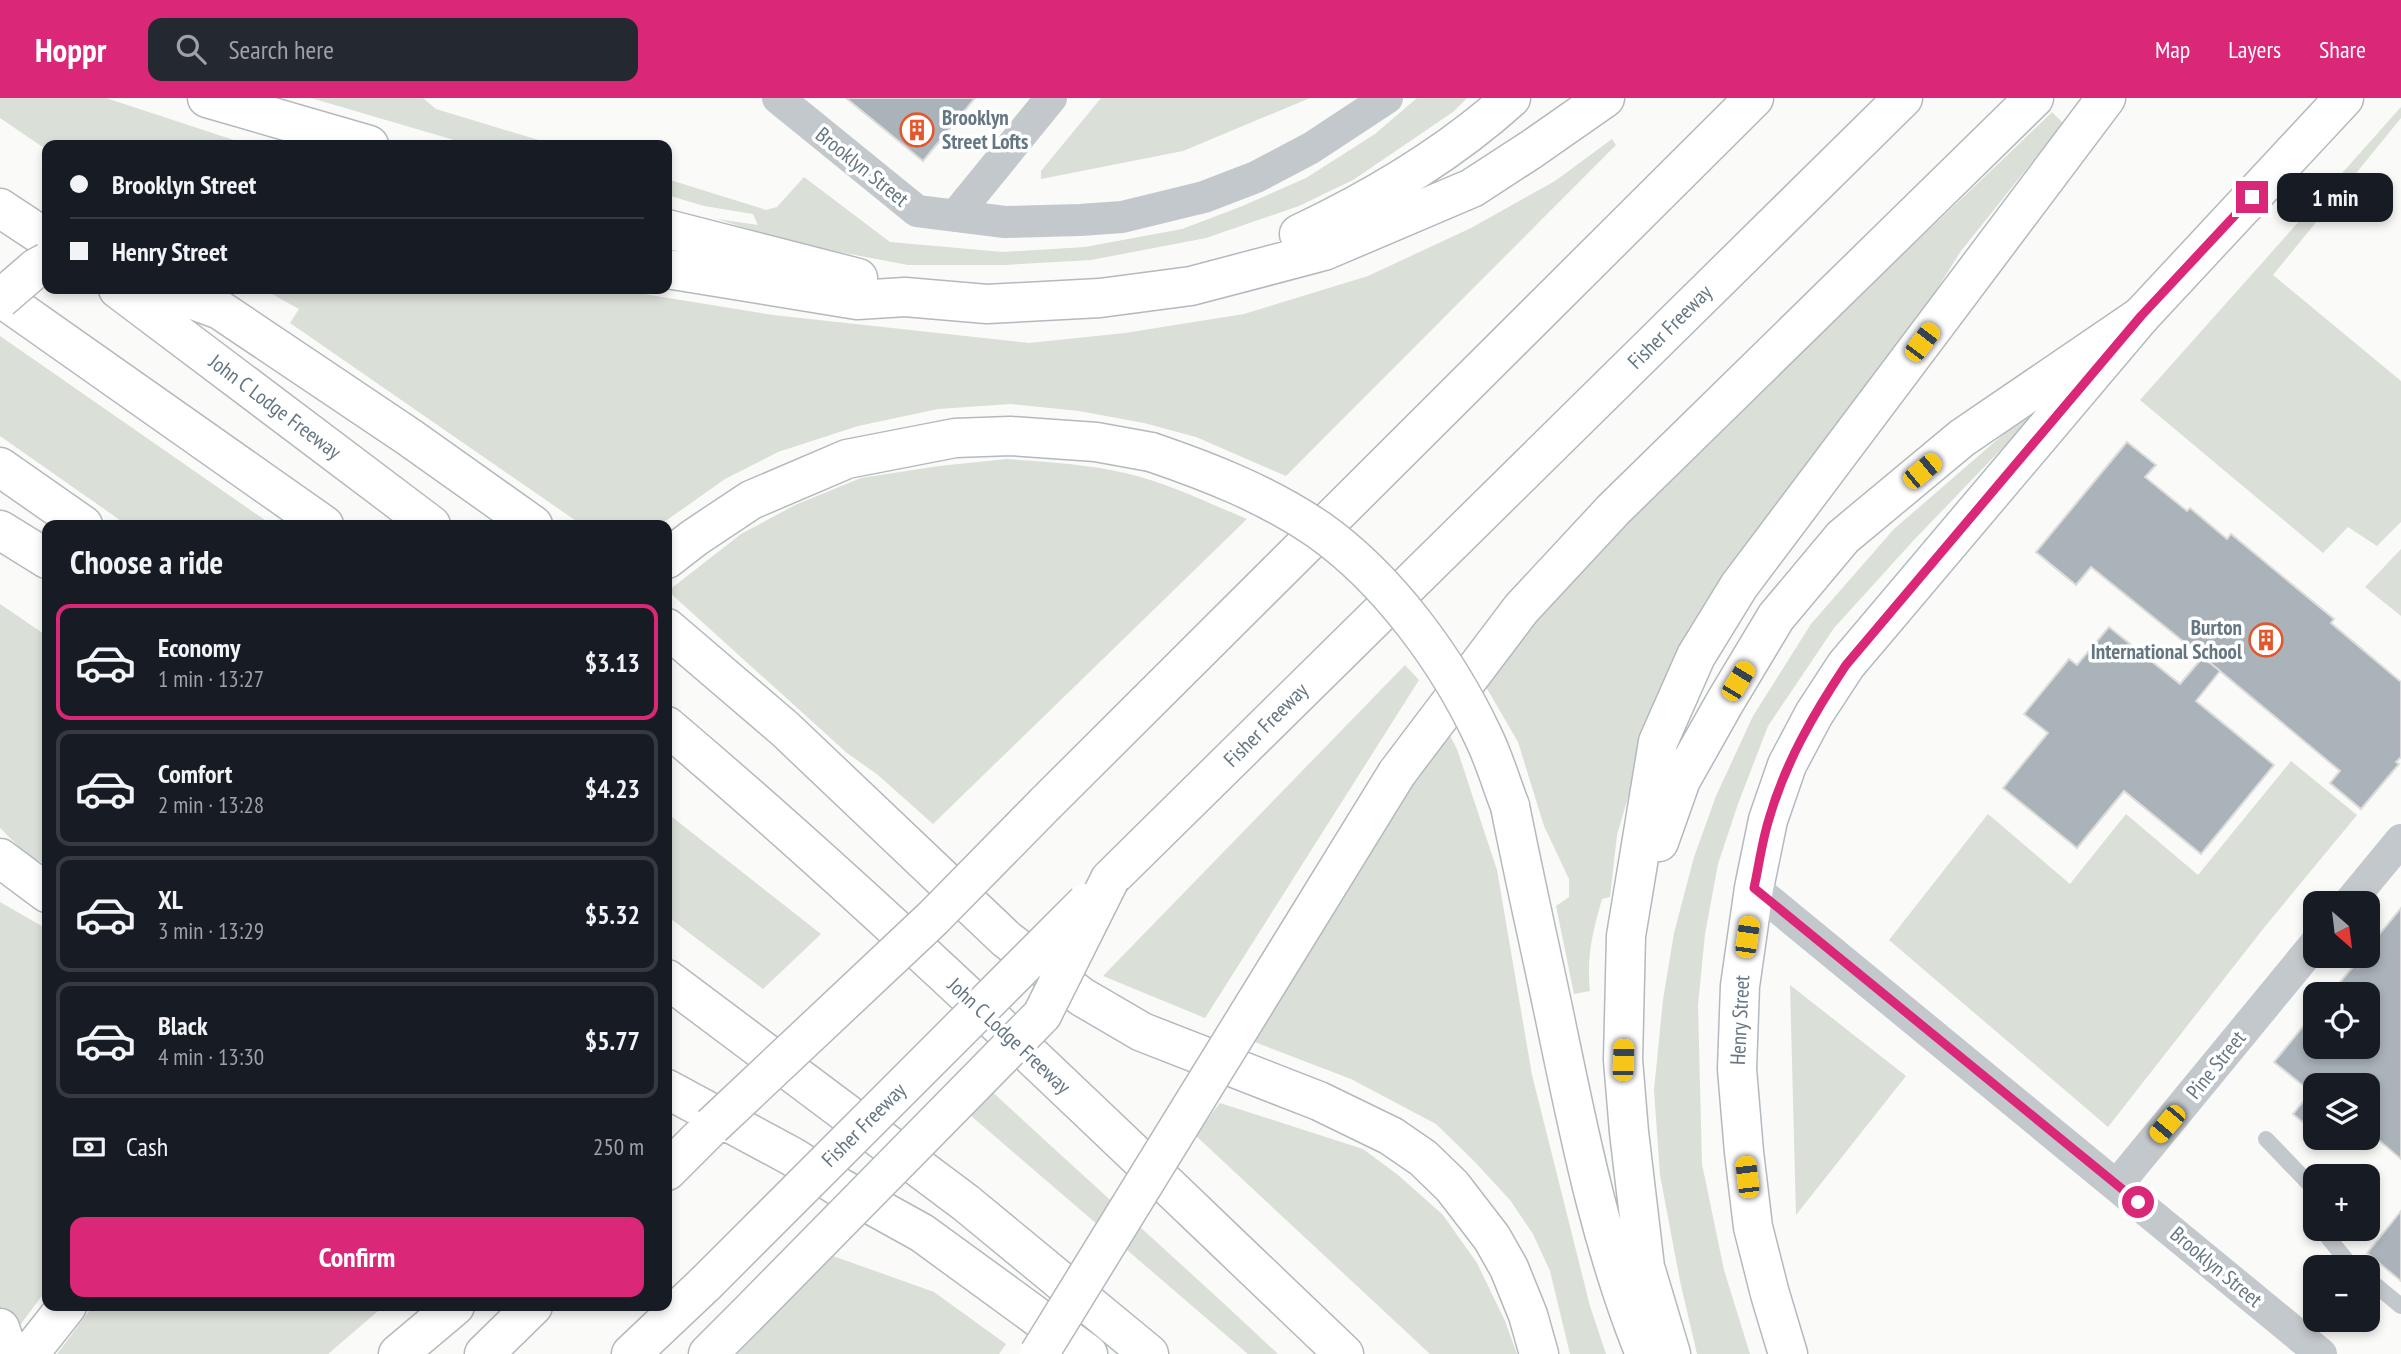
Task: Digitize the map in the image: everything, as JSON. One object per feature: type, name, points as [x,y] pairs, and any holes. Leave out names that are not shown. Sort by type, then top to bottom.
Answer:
[{"type":"main road","points":[[207,98],[352,140]]},
{"type":"main road","points":[[1191,286],[1353,208],[1443,153],[1511,98]]},
{"type":"main road","points":[[672,270],[857,300],[905,297],[987,304],[1100,298],[1191,286],[1324,251],[1472,188],[1605,98]]},
{"type":"main road","points":[[1690,161],[1740,98]]},
{"type":"main road","points":[[683,1151],[933,918],[1754,98]]},
{"type":"main road","name":"Fisher Freeway","points":[[631,1354],[706,1283],[1110,878],[1903,98]]},
{"type":"main road","points":[[1039,1354],[1397,773],[1521,609],[1613,510],[2034,98]]},
{"type":"main road","points":[[1671,1354],[1645,1267],[1623,1060],[1626,936],[1658,742],[1696,656],[1739,586],[2106,98]]},
{"type":"main road","name":"Henry Street","points":[[1788,1354],[1753,1227],[1737,1069],[1740,986],[1754,888],[1768,820],[1787,765],[1814,714],[1846,665],[2141,316],[2344,98]]},
{"type":"main road","points":[[0,208],[42,236]]},
{"type":"main road","points":[[672,230],[863,279],[905,297]]},
{"type":"main road","points":[[42,265],[0,298],[317,520]]},
{"type":"main road","name":"John C Lodge Freeway","points":[[125,294],[424,520]]},
{"type":"main road","points":[[177,294],[220,310],[409,437],[526,520]]},
{"type":"main road","points":[[1626,936],[1681,780],[1776,617],[1843,537],[1962,438],[2141,316]]},
{"type":"main road","points":[[680,549],[751,500],[847,459],[955,438],[1010,436],[1096,442],[1152,452],[1210,472],[1277,504],[1321,531],[1360,565],[1402,609],[1439,657],[1485,739],[1510,806],[1593,1197],[1630,1319],[1645,1354]]},
{"type":"main road","points":[[0,467],[76,520]]},
{"type":"main road","points":[[0,530],[42,556]]},
{"type":"main road","points":[[672,632],[785,729],[1006,939],[1082,997],[1142,1032],[1319,1101],[1391,1136],[1423,1158],[1452,1186],[1492,1238],[1509,1268],[1528,1315],[1539,1354]]},
{"type":"main road","name":"John C Lodge Freeway","points":[[672,730],[773,816],[1344,1354]]},
{"type":"main road","points":[[672,760],[773,816]]},
{"type":"main road","points":[[0,858],[42,889]]},
{"type":"main road","points":[[708,1354],[1042,1015],[1110,878]]},
{"type":"main road","points":[[672,983],[966,1203],[1149,1354]]},
{"type":"main road","points":[[672,1092],[739,1126],[922,1233],[1088,1354]]},
{"type":"main road","points":[[29,1354],[63,1311]]},
{"type":"main road","points":[[398,1354],[449,1311]]},
{"type":"main road","points":[[484,1354],[528,1311]]},
{"type":"main road","points":[[0,1328],[9,1354]]},
{"type":"street","name":"Brooklyn Street","points":[[778,98],[917,211],[1005,222],[1122,217],[1164,209],[1204,197],[1256,177],[1311,148],[1387,98]]},
{"type":"street","points":[[955,216],[1051,98]]},
{"type":"street","points":[[2359,891],[2401,840]]},
{"type":"street","name":"Brooklyn Street","points":[[1754,888],[2321,1354]]},
{"type":"street","name":"Pine Street","points":[[2117,1185],[2303,959]]},
{"type":"lane","points":[[2266,1139],[2303,1178]]},
{"type":"lane","points":[[2331,1241],[2343,1255]]},
{"type":"lane","points":[[2380,1289],[2401,1306]]},
{"type":"shaded area","points":[[0,98],[106,98],[234,140],[42,140],[42,147],[0,118]]},
{"type":"shaded area","points":[[311,98],[423,98],[436,109],[538,140],[454,140]]},
{"type":"shaded area","points":[[1101,98],[1310,98],[1183,151],[1041,179],[1041,171]]},
{"type":"shaded area","points":[[1417,98],[1467,98],[1453,112],[1353,180],[1299,206],[1206,238],[1091,260],[1005,265],[908,265],[797,244],[717,219],[758,225],[753,214],[704,206],[672,196],[672,181],[766,210],[777,207],[804,177],[890,242],[1003,252],[1085,247],[1182,229],[1240,207],[1306,178],[1375,134]]},
{"type":"shaded area","points":[[2401,107],[2401,118],[2273,275],[2401,381],[2401,522],[2377,546],[2348,527],[2323,553],[2140,400]]},
{"type":"shaded area","points":[[2052,112],[2063,123],[1961,251],[1639,760],[1617,835],[1610,897],[1602,899],[1593,933],[1589,967],[1590,991],[1574,994],[1556,906],[1569,897],[1569,879],[1544,826],[1518,742],[1482,680],[1549,605],[1689,460]]},
{"type":"shaded area","points":[[1612,139],[1616,145],[1286,476],[1196,437],[1144,423],[1079,411],[1011,404],[938,409],[858,426],[778,452],[725,479],[667,520],[575,520],[290,323],[299,309],[272,294],[644,294],[773,315],[1029,343],[1125,333],[1244,314],[1368,276],[1471,228],[1555,181]]},
{"type":"shaded area","points":[[0,336],[265,520],[120,520],[0,436]]},
{"type":"shaded area","points":[[2036,413],[1834,628],[1768,726],[1738,804],[1718,864],[1705,934],[1698,1005],[1702,1164],[1724,1270],[1750,1354],[1697,1354],[1660,1175],[1654,1090],[1663,1000],[1674,933],[1694,857],[1716,796],[1753,716],[1811,624],[1894,529],[2013,426]]},
{"type":"shaded area","points":[[1007,459],[1082,465],[1125,473],[1171,487],[1247,519],[933,824],[878,775],[847,753],[672,595],[672,588],[741,534],[795,505],[861,478]]},
{"type":"shaded area","points":[[2401,549],[2401,616],[2365,587]]},
{"type":"shaded area","points":[[0,604],[42,633],[42,862],[26,854],[0,828]]},
{"type":"shaded area","points":[[1405,665],[1419,680],[1205,1018],[1103,976]]},
{"type":"shaded area","points":[[1446,728],[1457,749],[1497,870],[1532,1075],[1590,1306],[1606,1354],[1570,1354],[1550,1271],[1533,1234],[1510,1200],[1436,1124],[1351,1079],[1252,1041]]},
{"type":"shaded area","points":[[2291,761],[2357,815],[2263,929],[2108,1127],[1889,940],[1988,814],[2070,884],[2126,814],[2198,875]]},
{"type":"shaded area","points":[[672,817],[821,934],[763,989],[672,920]]},
{"type":"shaded area","points":[[0,902],[42,926],[42,1296],[0,1352]]},
{"type":"shaded area","points":[[1790,985],[1906,1076],[1796,1215]]},
{"type":"shaded area","points":[[986,1086],[1278,1354],[1248,1354],[962,1108]]},
{"type":"shaded area","points":[[1220,1103],[1363,1149],[1398,1175],[1443,1215],[1477,1263],[1505,1321],[1517,1354],[1430,1354],[1195,1135]]},
{"type":"shaded area","points":[[833,1256],[934,1292],[1006,1344],[999,1354],[737,1354]]},
{"type":"shaded area","points":[[89,1311],[378,1311],[328,1354],[57,1354]]},
{"type":"building","name":"Brooklyn Street Lofts","points":[[846,98],[975,98],[923,161]]},
{"type":"building","name":"Burton International School","points":[[2127,442],[2156,465],[2145,477],[2187,511],[2190,508],[2227,539],[2231,534],[2334,619],[2331,623],[2401,682],[2401,757],[2396,762],[2399,764],[2361,809],[2330,783],[2340,771],[2091,567],[2076,585],[2036,552]]},
{"type":"building","points":[[2109,627],[2180,684],[2203,657],[2220,671],[2196,701],[2274,765],[2201,854],[2124,791],[2077,848],[2003,788],[2048,733],[2024,714],[2069,659],[2077,665]]},
{"type":"building","points":[[2401,908],[2401,1159],[2380,1141],[2380,1073],[2303,1073],[2303,1086],[2274,1062],[2303,1027],[2303,1059],[2380,1059],[2380,982],[2340,982],[2352,968],[2380,968],[2380,933]]},
{"type":"building","points":[[2303,1102],[2303,1122],[2293,1114]]},
{"type":"building","points":[[2401,1211],[2401,1281],[2380,1264],[2380,1255],[2367,1253],[2377,1241],[2380,1241],[2380,1237]]},
{"type":"place","name":"Brooklyn Street Lofts","points":[[917,130]]},
{"type":"place","name":"Burton International School","points":[[2266,640]]},
{"type":"route","points":[[2138,1202],[1754,888],[1768,820],[1787,765],[1814,714],[1846,665],[2141,316],[2252,197]]}]
